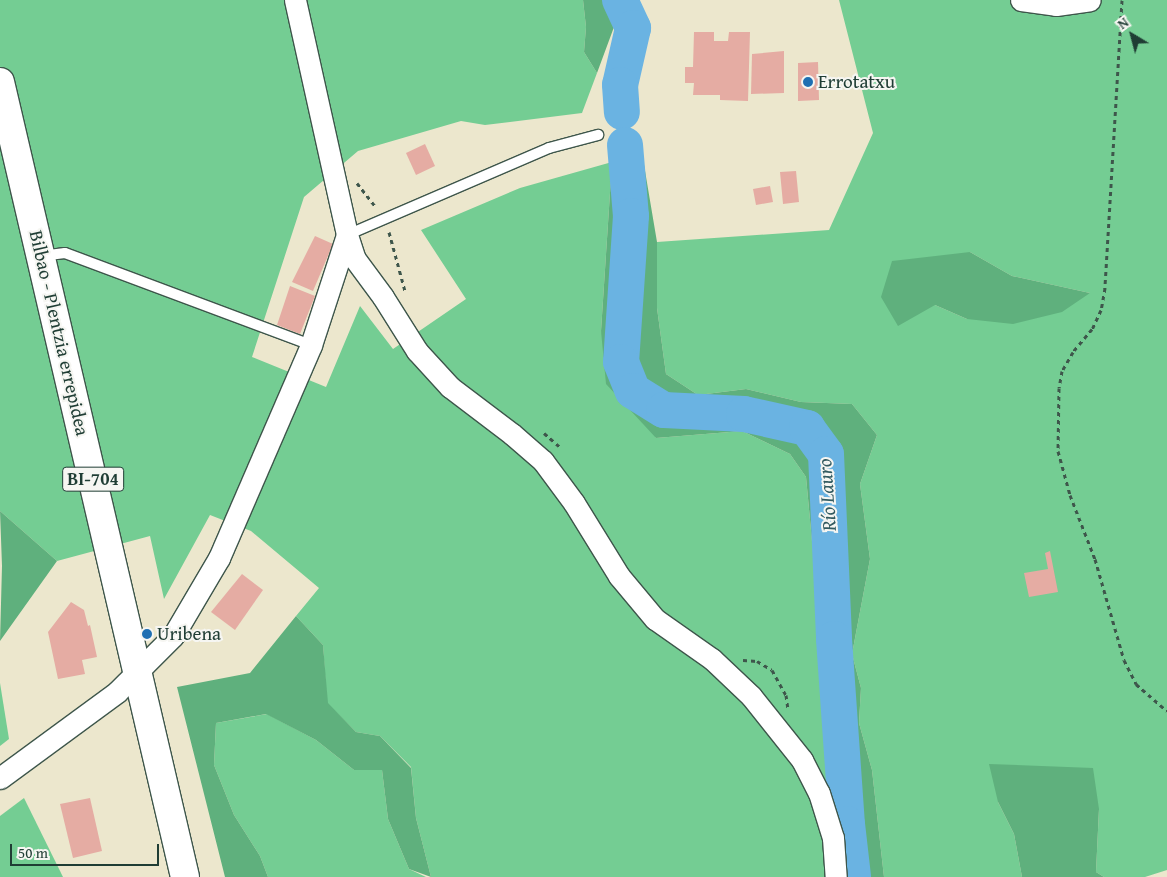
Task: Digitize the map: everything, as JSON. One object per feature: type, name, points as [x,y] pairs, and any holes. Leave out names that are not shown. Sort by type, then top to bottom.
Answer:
[{"type":"main road","name":"Bilbao - Plentzia errepidea","points":[[0,82],[185,877]]},
{"type":"street","points":[[295,0],[347,234],[355,258],[383,297],[417,351],[450,388],[512,434],[543,462],[574,503],[619,576],[642,605],[655,619],[712,659],[751,696],[802,760],[819,793],[833,838],[836,877]]},
{"type":"street","points":[[1021,0],[1056,5],[1090,0]]},
{"type":"street","points":[[0,778],[117,692],[173,636],[220,558],[311,345],[347,234]]},
{"type":"lane","points":[[347,234],[548,148],[598,135]]},
{"type":"lane","points":[[40,256],[65,253],[311,345]]},
{"type":"path","points":[[1122,0],[1105,288],[1102,310],[1092,329],[1073,352],[1062,371],[1058,388],[1058,451],[1070,494],[1095,559],[1124,660],[1136,684],[1167,711]]},
{"type":"green space","points":[[0,0],[583,0],[586,27],[584,52],[597,73],[582,113],[485,125],[461,121],[358,151],[304,197],[252,357],[326,387],[360,306],[393,349],[466,299],[421,230],[520,188],[612,162],[601,331],[656,438],[742,431],[790,454],[806,477],[828,712],[853,766],[865,877],[431,877],[416,818],[411,767],[380,736],[356,732],[327,703],[323,645],[296,616],[319,588],[251,531],[210,515],[164,599],[150,536],[57,561],[0,511]]},
{"type":"green space","points":[[583,0],[624,0],[597,73],[584,52],[586,27]]},
{"type":"green space","points":[[839,0],[1167,0],[1167,870],[1145,877],[1104,877],[1096,872],[1099,809],[998,802],[1014,834],[1022,877],[884,877],[872,770],[859,723],[861,688],[852,654],[870,559],[860,484],[877,435],[852,404],[801,402],[746,389],[698,395],[666,374],[657,308],[657,242],[829,230],[873,133]],"holes":[[[970,252],[1012,276],[1090,293],[967,319],[935,305]]]},
{"type":"green space","points":[[642,153],[657,242],[657,308],[666,374],[698,395],[746,389],[801,402],[852,404],[877,435],[860,484],[870,559],[852,654],[861,688],[859,723],[872,770],[884,877],[865,877],[853,766],[828,712],[806,477],[790,454],[742,431],[656,438],[606,384],[601,331],[612,162]]},
{"type":"green space","points":[[970,252],[1012,276],[1090,293],[1062,312],[1013,324],[967,319],[935,305],[898,326],[881,297],[892,261]]},
{"type":"green space","points":[[0,511],[57,561],[0,641],[2,566]]},
{"type":"green space","points":[[296,616],[323,645],[328,703],[356,732],[380,736],[411,768],[416,818],[431,877],[409,869],[388,819],[382,770],[354,770],[316,740],[266,714],[216,723],[214,765],[234,815],[260,856],[268,877],[225,877],[177,687],[250,673]]},
{"type":"green space","points":[[0,683],[9,739],[0,746]]},
{"type":"green space","points":[[267,714],[316,740],[354,770],[382,770],[388,819],[409,869],[426,877],[268,877],[260,856],[234,815],[214,765],[216,723]]},
{"type":"green space","points":[[989,764],[1093,768],[1099,809],[1096,872],[1104,877],[1022,877],[1014,834],[998,802]]},
{"type":"green space","points":[[24,798],[63,877],[0,877],[0,816]]},
{"type":"building","points":[[694,32],[714,32],[714,41],[728,41],[729,32],[750,32],[748,101],[720,100],[720,95],[693,95],[694,83],[685,83],[685,67],[693,67]]},
{"type":"building","points":[[784,51],[784,93],[751,94],[752,54]]},
{"type":"building","name":"Errotatxu","points":[[818,62],[819,100],[798,101],[798,63]]},
{"type":"building","points":[[425,144],[435,166],[416,175],[406,153]]},
{"type":"building","points":[[796,171],[799,202],[783,204],[780,172]]},
{"type":"building","points":[[770,186],[773,202],[756,205],[753,189]]},
{"type":"building","points":[[315,236],[333,244],[313,291],[292,282]]},
{"type":"building","points":[[290,286],[315,296],[300,334],[277,325]]},
{"type":"building","points":[[1050,551],[1058,592],[1029,597],[1024,573],[1048,569],[1045,553]]},
{"type":"building","points":[[242,574],[263,590],[235,630],[211,612]]},
{"type":"building","points":[[71,602],[84,610],[88,626],[90,625],[97,657],[82,660],[85,674],[58,679],[48,632]]},
{"type":"building","points":[[90,798],[102,851],[73,858],[60,804]]},
{"type":"waterway","name":"Río Lauro","points":[[620,0],[633,28],[620,85],[622,112]]},
{"type":"waterway","name":"Río Lauro","points":[[625,145],[631,216],[621,362],[633,391],[664,410],[744,414],[807,428],[826,454],[834,639],[847,824],[853,877]]},
{"type":"place","name":"Errotatxu","points":[[808,82]]},
{"type":"place","name":"Uribena","points":[[147,634]]}]
